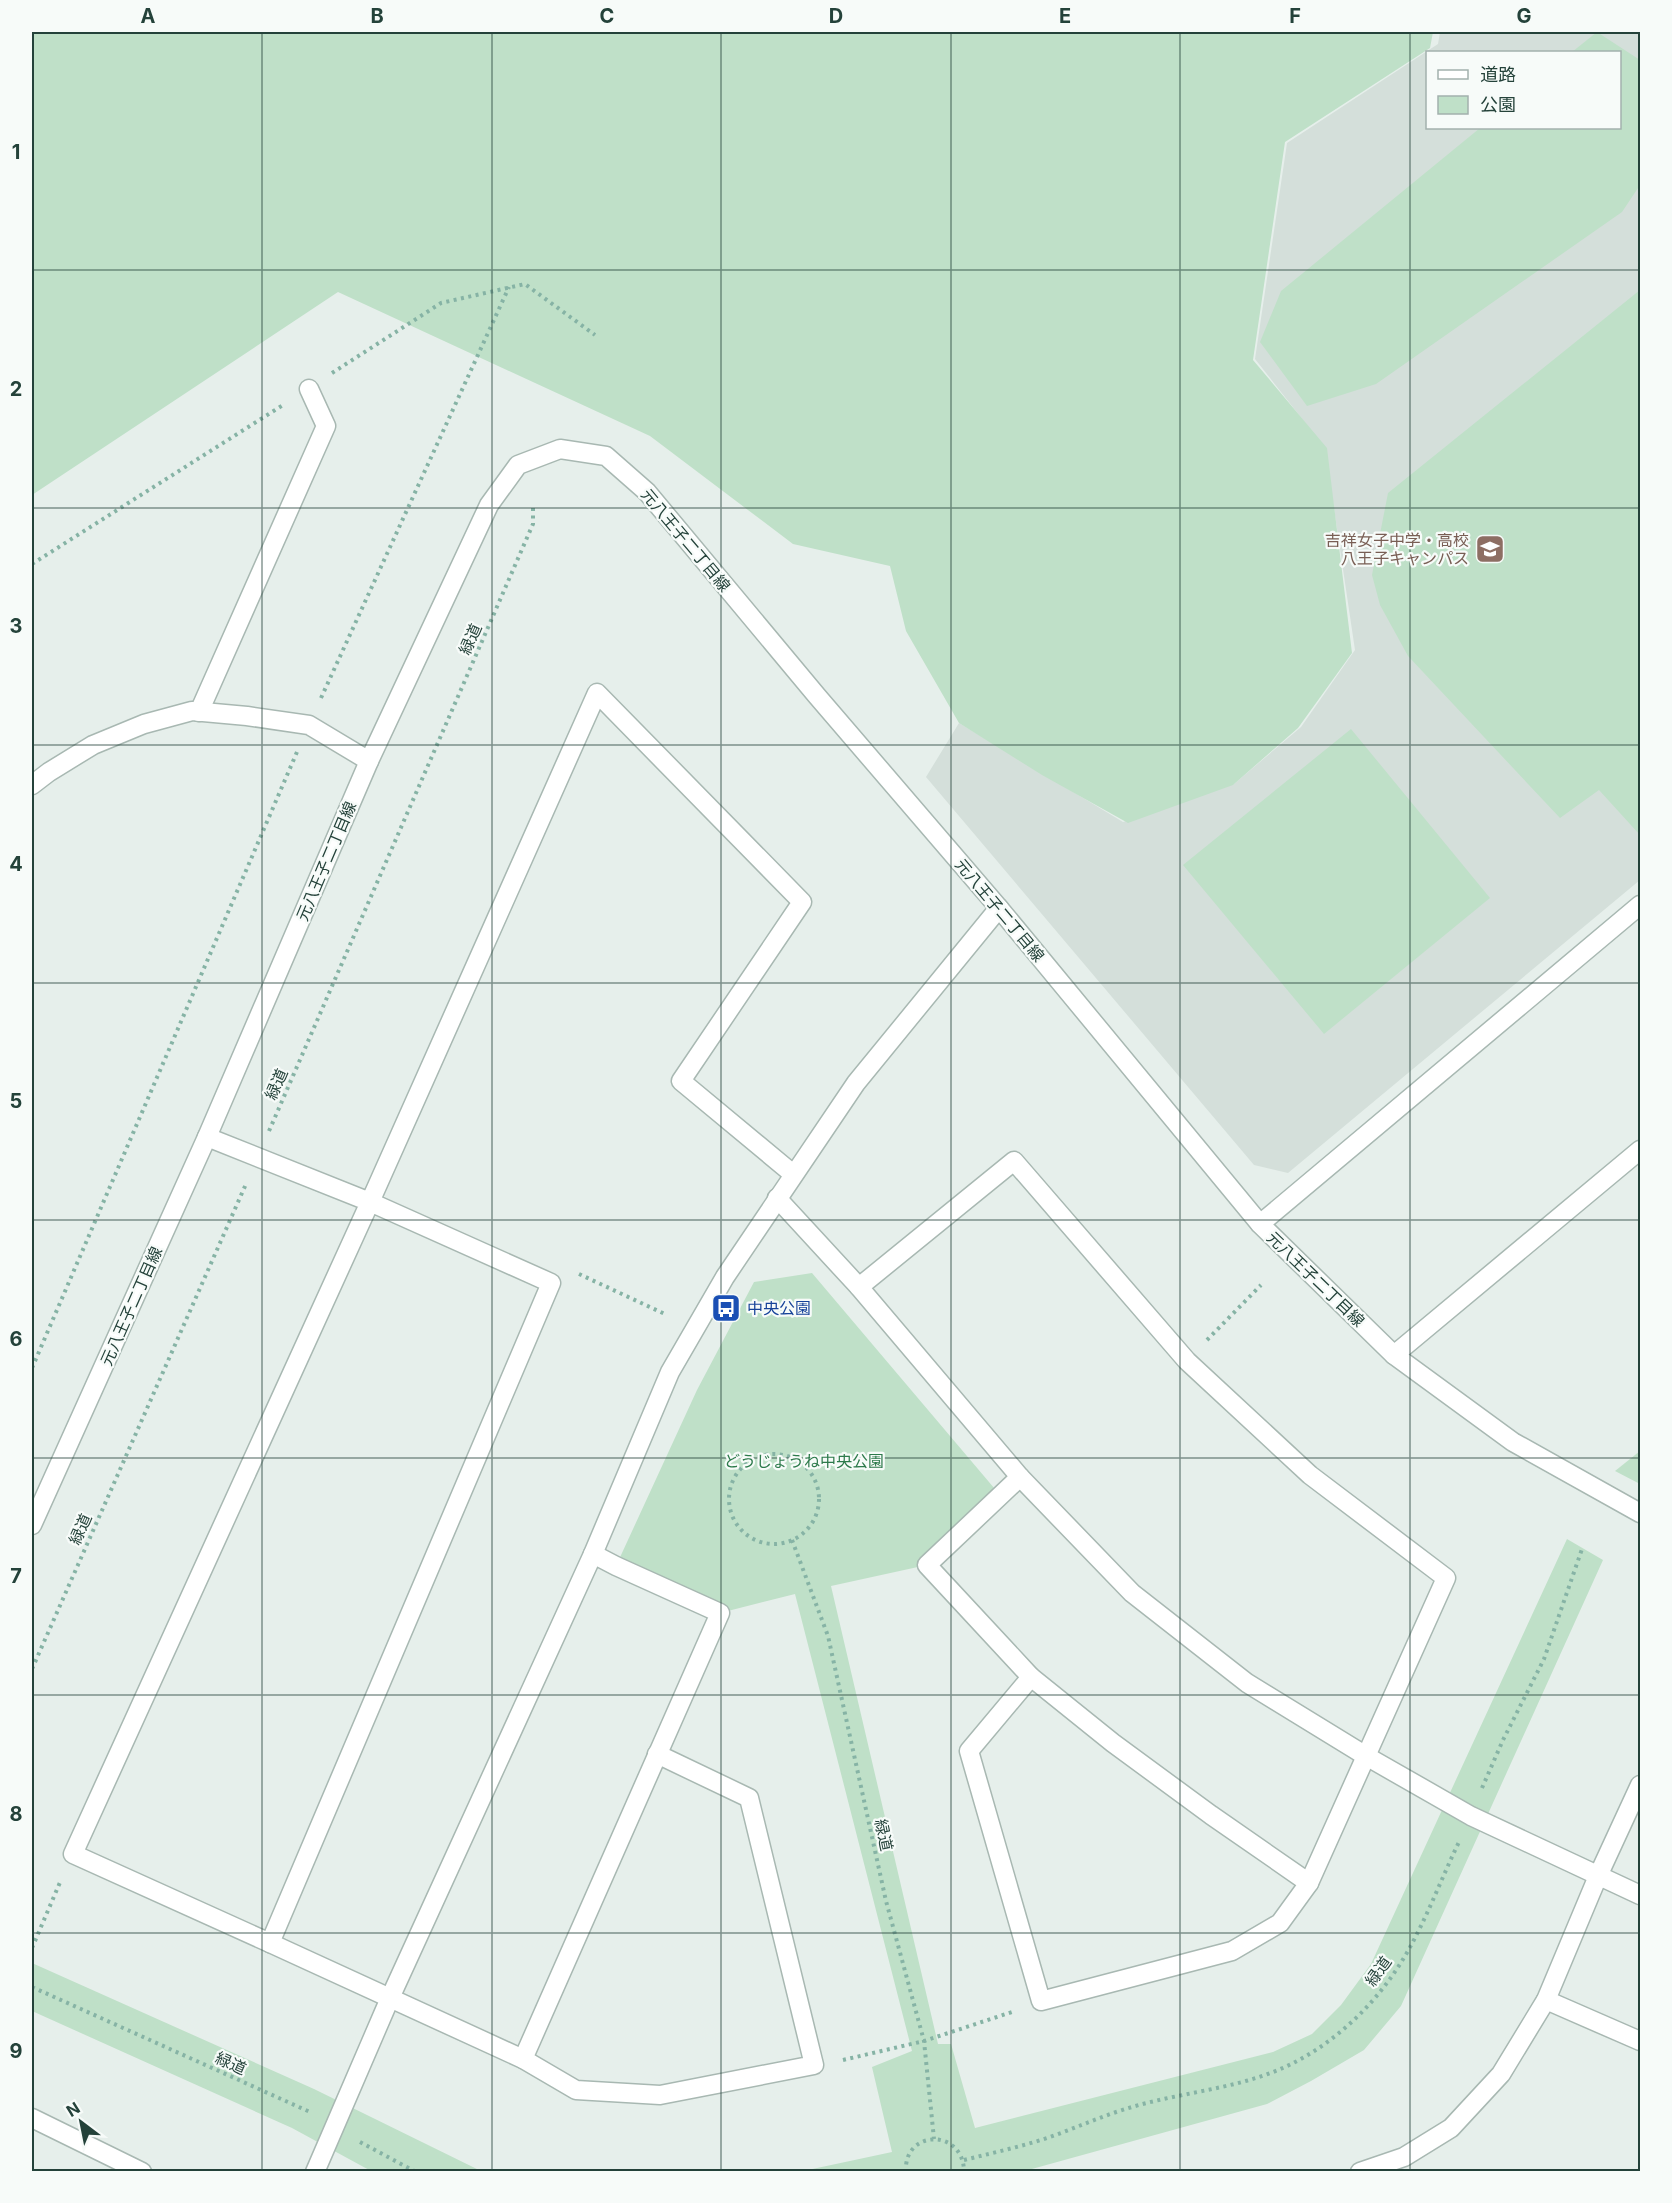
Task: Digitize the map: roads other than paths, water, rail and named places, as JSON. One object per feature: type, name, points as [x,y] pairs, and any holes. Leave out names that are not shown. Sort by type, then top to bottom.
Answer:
[{"type":"street","points":[[199,712],[326,426],[309,389]]},
{"type":"street","name":"元八王子二丁目線","points":[[32,1525],[207,1137],[369,761],[489,506],[518,465],[561,449],[606,456],[648,492],[817,696],[999,908],[1260,1224],[1394,1355],[1513,1442],[1641,1513]]},
{"type":"street","points":[[657,1754],[750,1798],[814,2065],[660,2096],[576,2090],[523,2059],[73,1854],[370,1202],[597,693],[802,902],[681,1081],[793,1174]]},
{"type":"street","points":[[32,785],[93,745],[144,724],[192,711],[309,725],[369,761]]},
{"type":"street","points":[[1260,1224],[1641,905]]},
{"type":"street","points":[[315,2172],[390,1998],[594,1554],[670,1372],[725,1277],[856,1083],[999,908]]},
{"type":"street","points":[[207,1137],[370,1202],[551,1283],[270,1943]]},
{"type":"street","points":[[1394,1355],[1641,1150]]},
{"type":"street","points":[[859,1287],[1014,1161],[1187,1361],[1310,1475],[1446,1578],[1309,1883],[1280,1923],[1232,1951],[1041,2001],[969,1751],[1030,1677]]},
{"type":"street","points":[[777,1198],[859,1287],[1020,1477],[1132,1593],[1247,1683],[1366,1756],[1471,1816],[1641,1896]]},
{"type":"street","points":[[1020,1477],[927,1564],[1030,1677],[1167,1782],[1309,1883]]},
{"type":"street","points":[[523,2059],[720,1613],[594,1554]]},
{"type":"street","points":[[1360,2172],[1404,2157],[1451,2128],[1501,2074],[1546,2000],[1598,1876],[1641,1785]]},
{"type":"street","points":[[1546,2000],[1641,2042]]},
{"type":"street","points":[[32,2118],[142,2172]]},
{"type":"place","name":"吉祥女子中学・高校 八王子キャンパス","points":[[1490,549]]},
{"type":"place","name":"中央公園","points":[[726,1308]]},
{"type":"park label","name":"どうじょうね中央公園","points":[[804,1461]]}]
